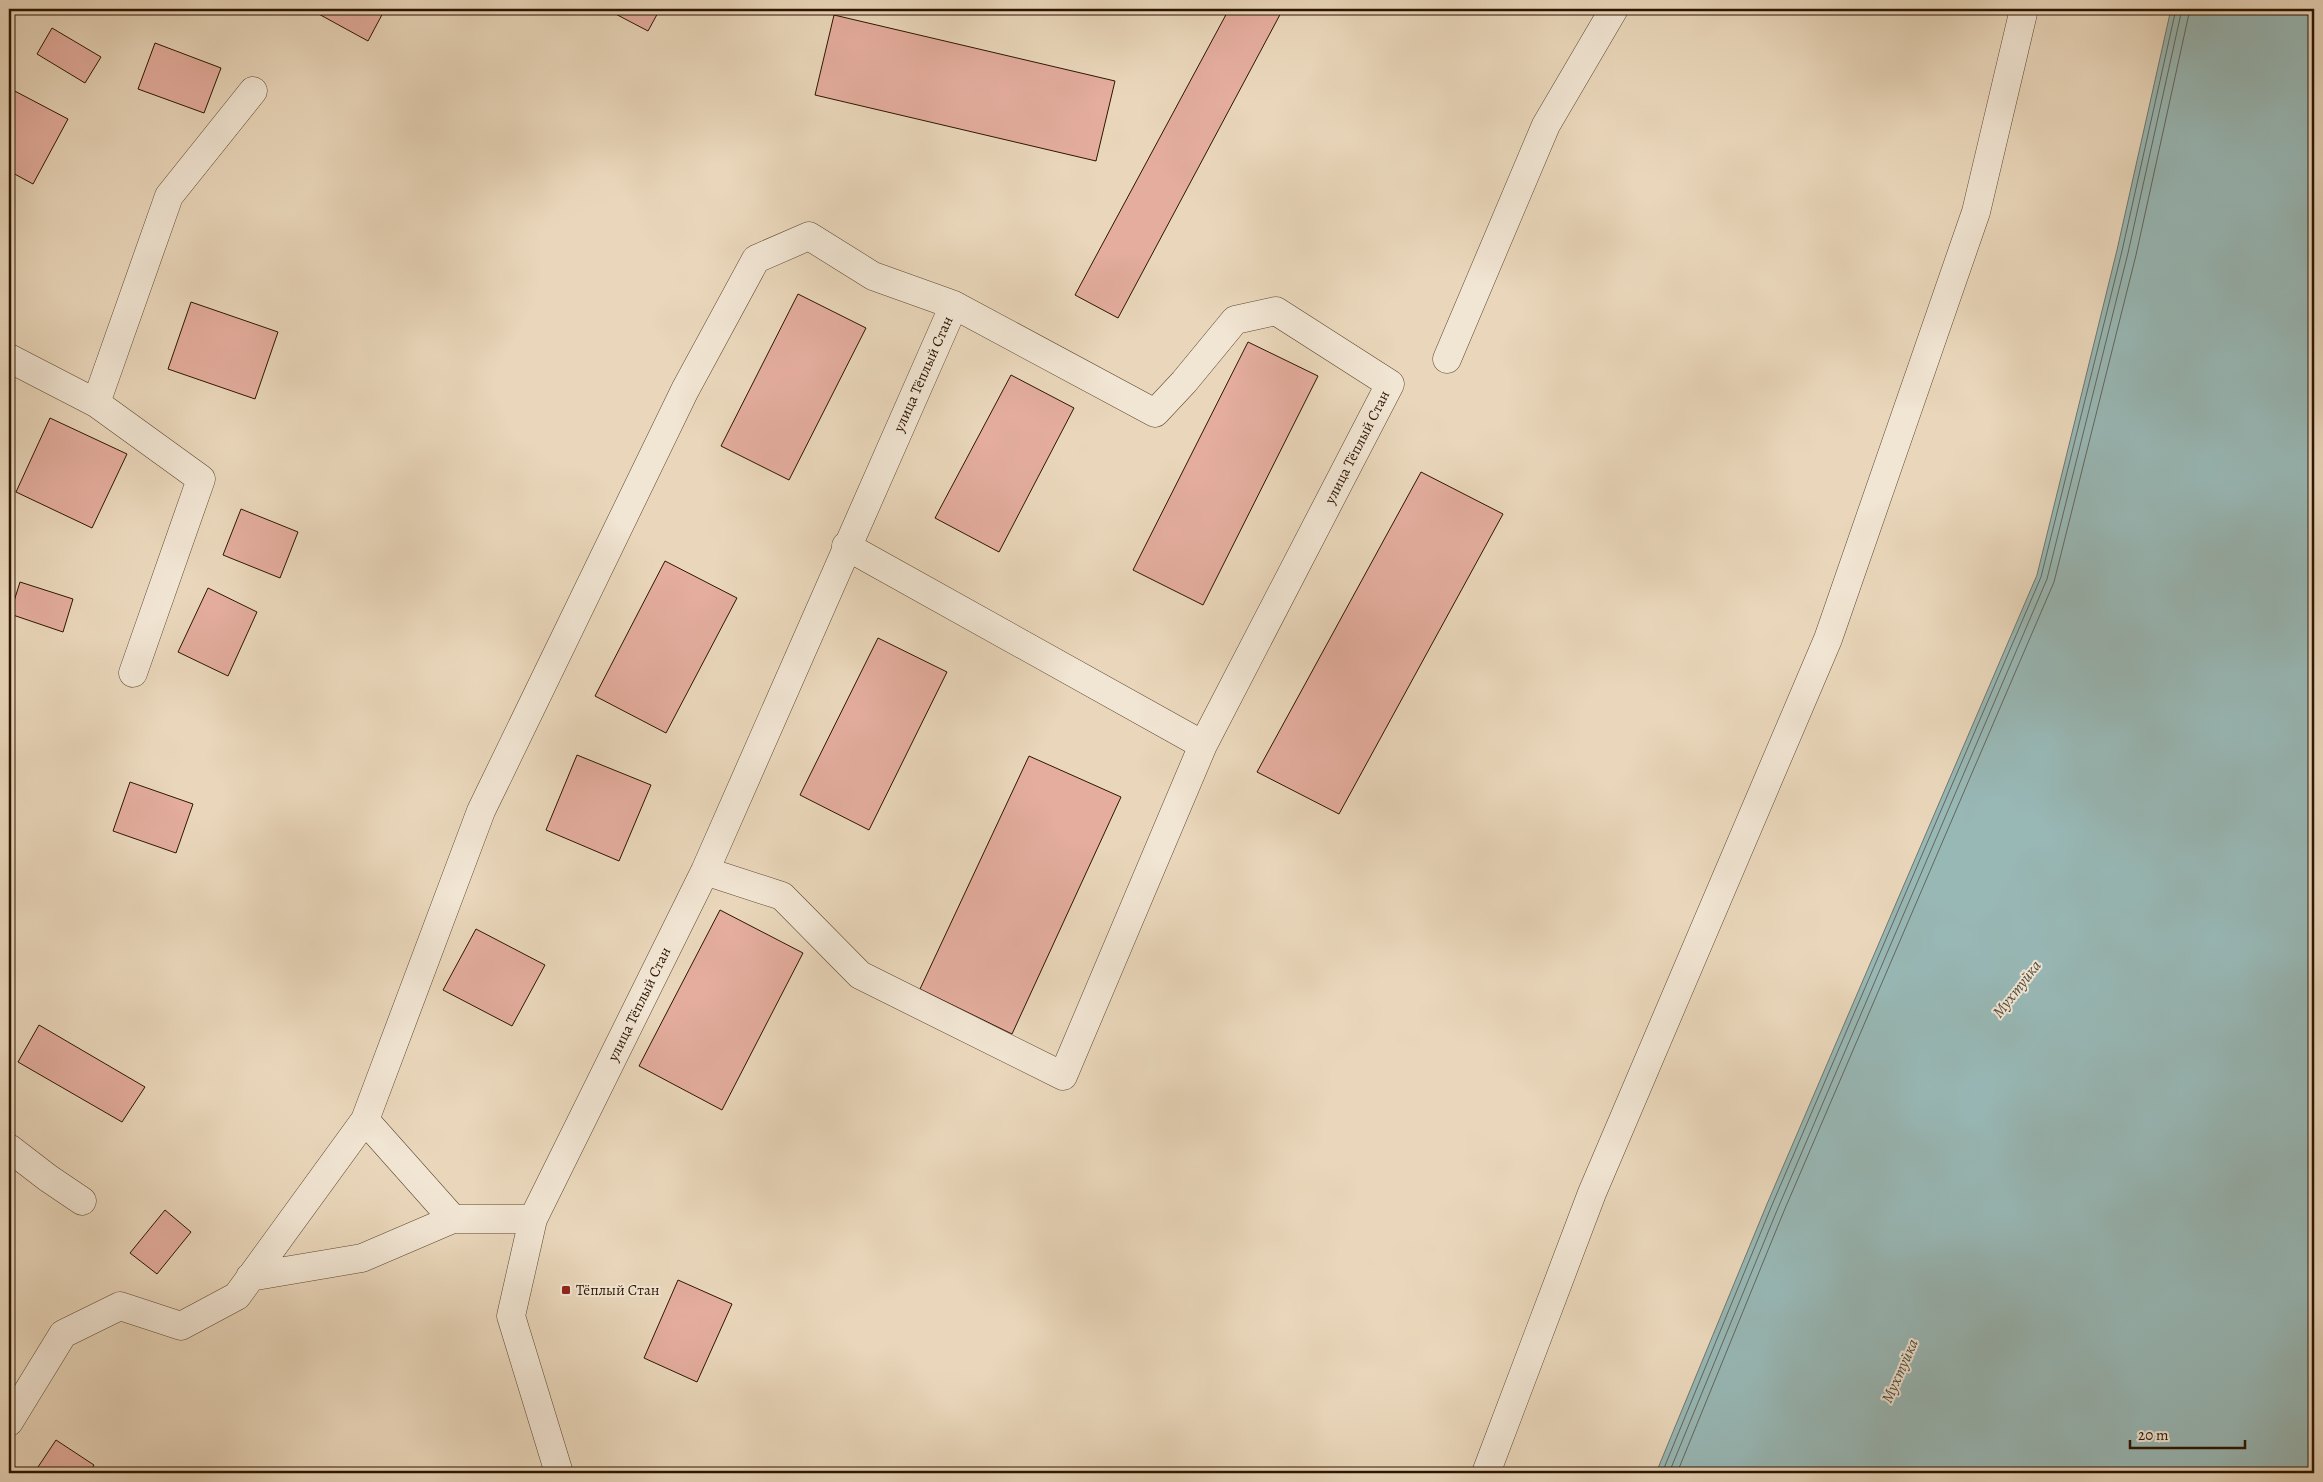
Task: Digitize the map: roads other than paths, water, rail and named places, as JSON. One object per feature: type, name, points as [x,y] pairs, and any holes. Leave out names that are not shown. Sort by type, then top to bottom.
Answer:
[{"type":"street","points":[[1447,359],[1546,125],[1614,9]]},
{"type":"street","points":[[1486,1473],[1592,1193],[1828,639],[1976,212],[2024,9]]},
{"type":"street","points":[[96,403],[170,196],[253,92]]},
{"type":"street","points":[[9,1422],[63,1334],[120,1306],[181,1326],[237,1296],[365,1120],[481,811],[685,390],[756,260],[809,236],[873,276],[954,304]]},
{"type":"street","name":"улица Тёплый Стан","points":[[559,1473],[511,1316],[533,1219],[705,871],[846,546],[954,304],[1155,414],[1235,320],[1276,311],[1390,384],[1203,745]]},
{"type":"street","points":[[9,358],[96,403],[201,479],[133,673]]},
{"type":"street","points":[[705,871],[782,896],[860,975],[1063,1076],[1203,745],[846,546]]},
{"type":"street","points":[[365,1120],[453,1219]]},
{"type":"street","points":[[9,1148],[82,1201]]},
{"type":"street","points":[[250,1277],[362,1258],[453,1219],[533,1219]]},
{"type":"water","name":"Мухтуйка","points":[[2171,9],[2314,9],[2314,1473],[1656,1473],[1767,1204],[2037,575],[2117,250]]},
{"type":"place","name":"Тёплый Стан","points":[[566,1290]]}]
